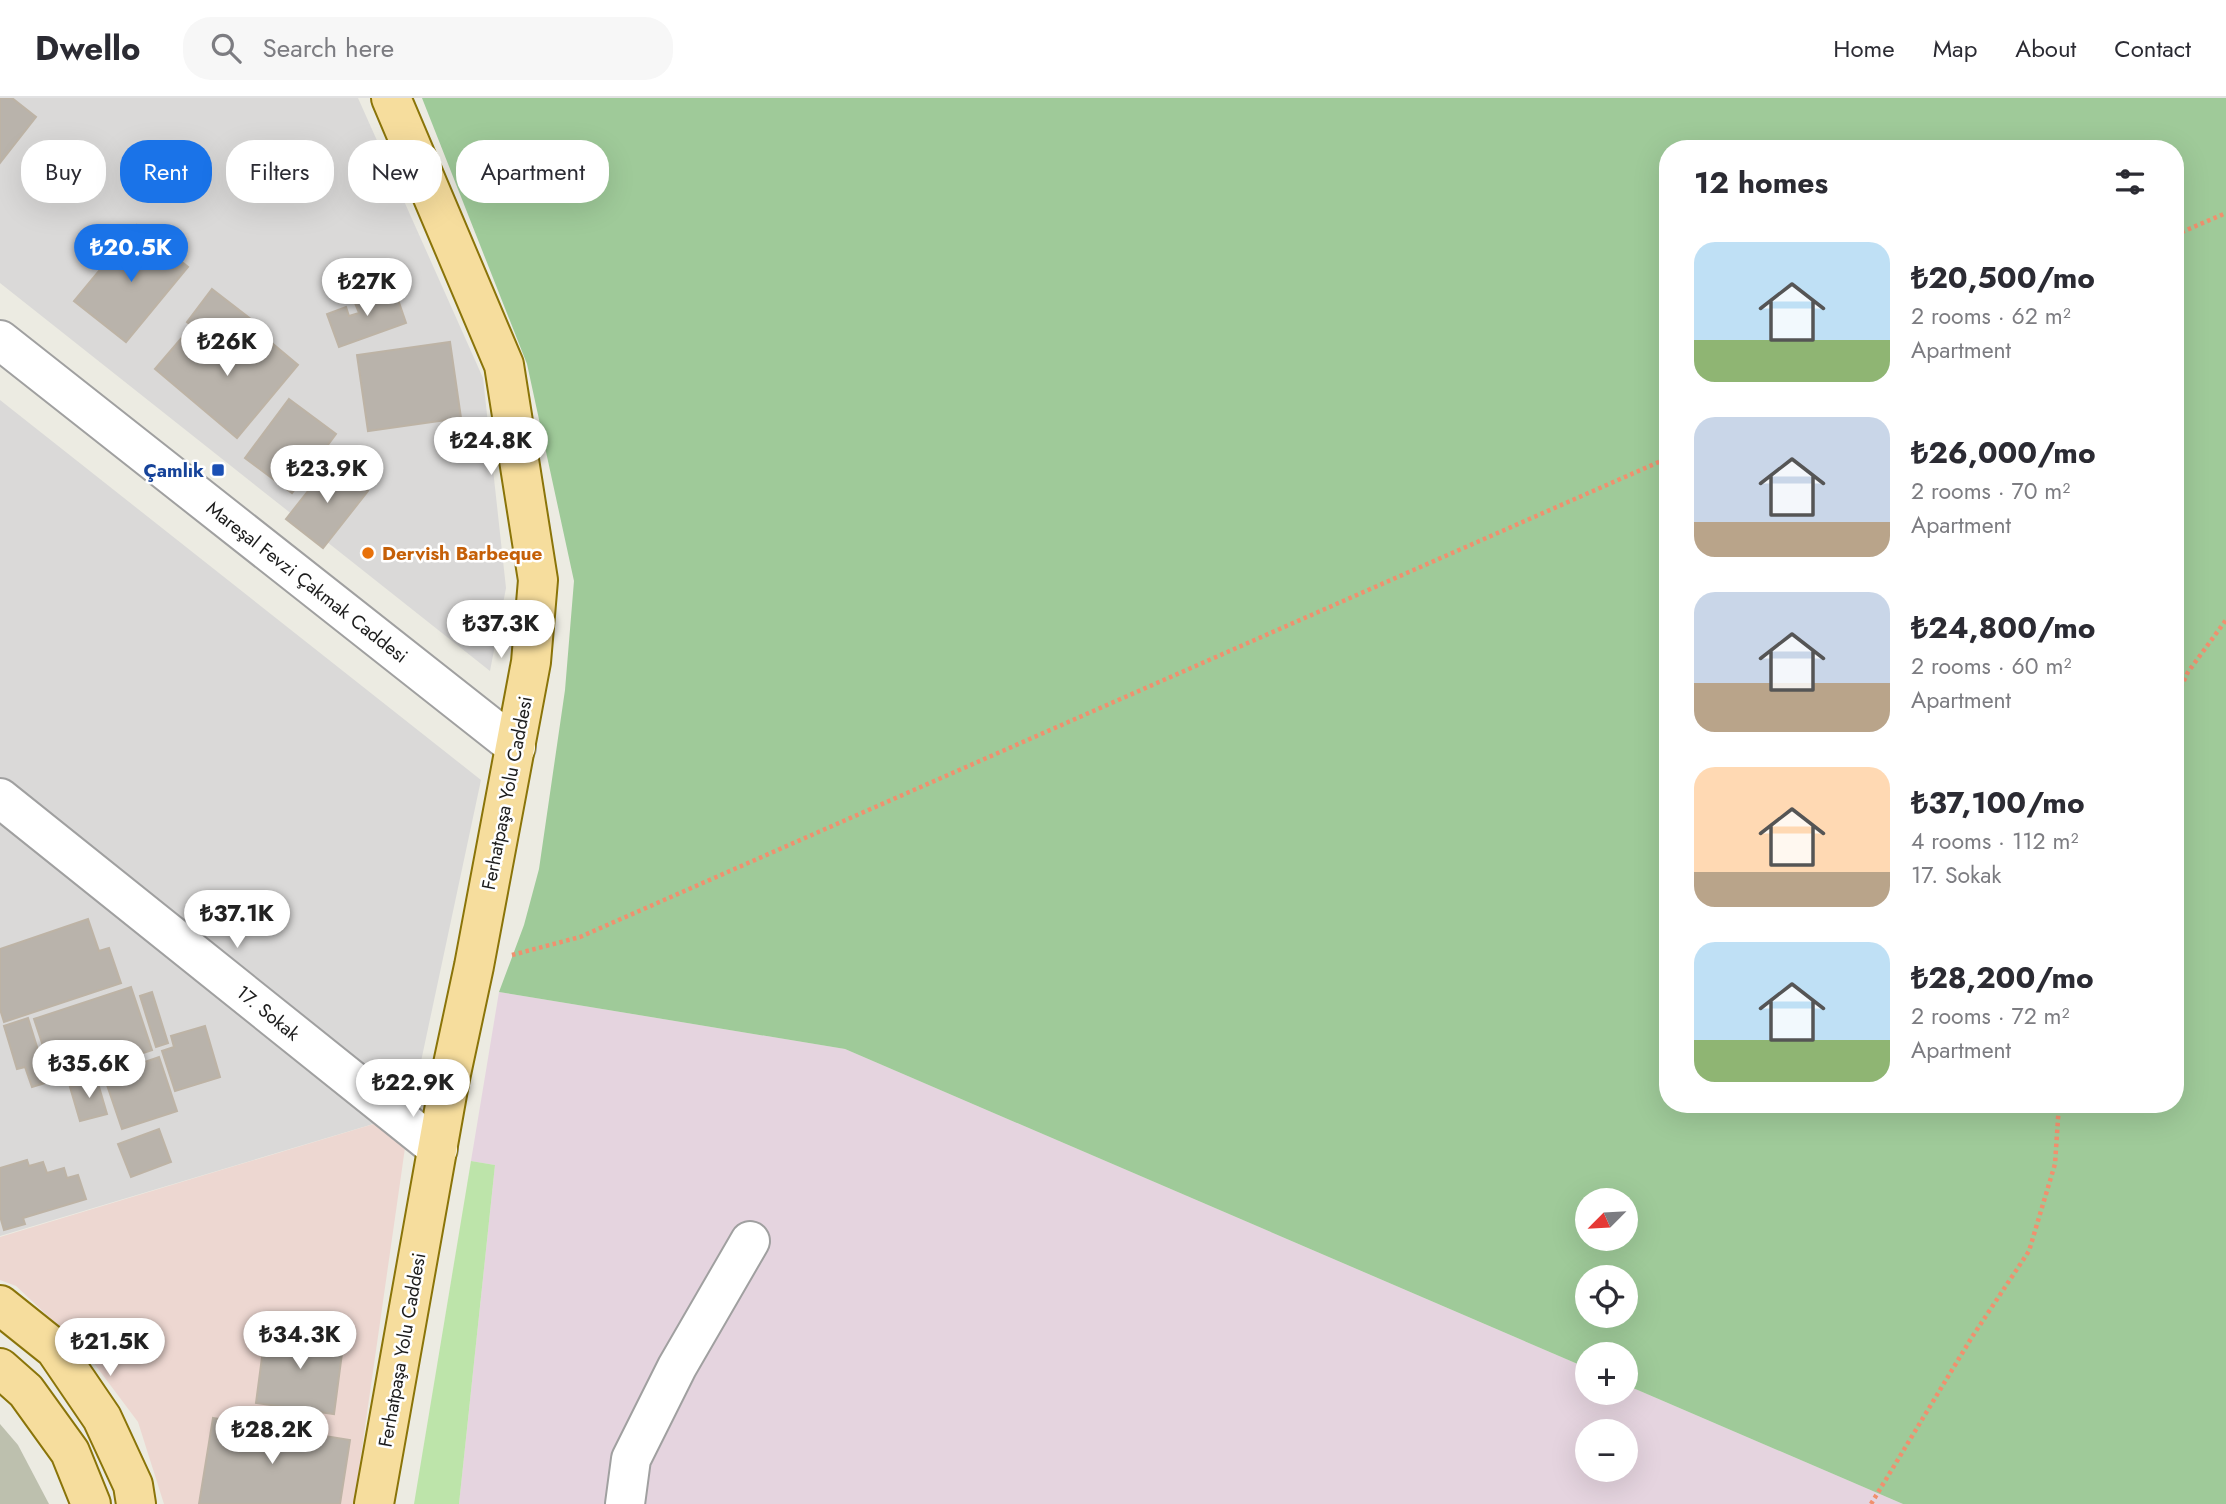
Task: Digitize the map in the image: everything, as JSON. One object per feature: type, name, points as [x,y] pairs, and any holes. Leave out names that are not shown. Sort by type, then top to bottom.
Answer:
[{"type":"main road","name":"Ferhatpaşa Yolu Caddesi","points":[[374,1504],[449,1083],[516,747],[531,662],[538,580],[504,365],[391,98]]},
{"type":"main road","points":[[0,1305],[55,1349],[94,1406],[133,1485],[136,1504]]},
{"type":"main road","points":[[0,1368],[26,1391],[70,1451],[90,1504]]},
{"type":"street","name":"Mareşal Fevzi Çakmak Caddesi","points":[[0,340],[516,747]]},
{"type":"street","name":"17. Sokak","points":[[0,798],[438,1149]]},
{"type":"street","points":[[625,1504],[631,1459],[677,1367],[750,1241]]},
{"type":"path","points":[[2184,231],[2226,213]]},
{"type":"path","points":[[474,966],[580,937],[1659,462]]},
{"type":"path","points":[[2184,681],[2226,620]]},
{"type":"path","points":[[1871,1504],[1972,1337],[2029,1251],[2055,1164],[2058,1113]]},
{"type":"shaded area","points":[[0,98],[358,98],[377,140],[348,140],[348,203],[405,203],[483,378],[506,588],[490,671],[0,283]]},
{"type":"shaded area","points":[[0,400],[481,780],[410,1113],[0,1236]]},
{"type":"shaded area","points":[[499,992],[845,1049],[1575,1363],[1575,1405],[1638,1405],[1638,1390],[1903,1504],[459,1504],[495,1165],[471,1161]]},
{"type":"shaded area","points":[[410,1113],[354,1504],[164,1504],[138,1422],[84,1350],[16,1286],[0,1280],[0,1237]]},
{"type":"shaded area","points":[[0,1424],[18,1445],[49,1504],[0,1504]]},
{"type":"green space","points":[[422,98],[2226,98],[2226,1504],[1903,1504],[1638,1390],[1638,1342],[1575,1342],[1575,1363],[845,1049],[499,992],[524,925],[539,869],[565,690],[574,581],[527,364],[463,203],[609,203],[609,140],[456,140],[456,184],[442,149],[442,140],[439,140]]},
{"type":"green space","points":[[471,1161],[495,1165],[459,1504],[414,1504]]},
{"type":"building","points":[[0,98],[12,98],[36,117],[0,163]]},
{"type":"building","points":[[137,225],[188,267],[126,342],[74,301]]},
{"type":"building","points":[[394,288],[406,323],[339,347],[327,314],[346,307],[349,316],[359,313],[355,303]]},
{"type":"building","points":[[212,289],[261,327],[235,360],[187,322]]},
{"type":"building","points":[[191,327],[235,364],[261,334],[298,365],[237,438],[155,369]]},
{"type":"building","points":[[450,342],[461,418],[368,431],[357,355]]},
{"type":"building","points":[[289,399],[336,434],[292,493],[245,458]]},
{"type":"building","points":[[331,462],[368,491],[323,548],[286,519]]},
{"type":"building","points":[[88,919],[99,951],[109,948],[121,983],[4,1022],[0,1009],[0,949]]},
{"type":"building","points":[[131,987],[152,1050],[55,1082],[34,1019]]},
{"type":"building","points":[[152,992],[168,1043],[156,1047],[140,996]]},
{"type":"building","points":[[28,1018],[48,1082],[32,1087],[25,1067],[17,1069],[4,1026]]},
{"type":"building","points":[[205,1026],[220,1077],[175,1091],[162,1051],[174,1047],[171,1036]]},
{"type":"building","points":[[159,1057],[177,1111],[122,1129],[104,1076]]},
{"type":"building","points":[[97,1080],[107,1114],[80,1121],[70,1087]]},
{"type":"building","points":[[159,1129],[171,1162],[131,1177],[118,1144]]},
{"type":"building","points":[[27,1160],[29,1166],[43,1162],[47,1173],[64,1168],[67,1178],[78,1175],[86,1199],[23,1218],[25,1224],[4,1230],[0,1216],[0,1168]]},
{"type":"building","points":[[266,1327],[344,1338],[334,1414],[256,1403]]},
{"type":"building","points":[[213,1418],[350,1440],[340,1504],[199,1504]]},
{"type":"place","name":"Çamlık","points":[[218,470]]},
{"type":"place","name":"Dervish Barbeque","points":[[368,553]]}]
